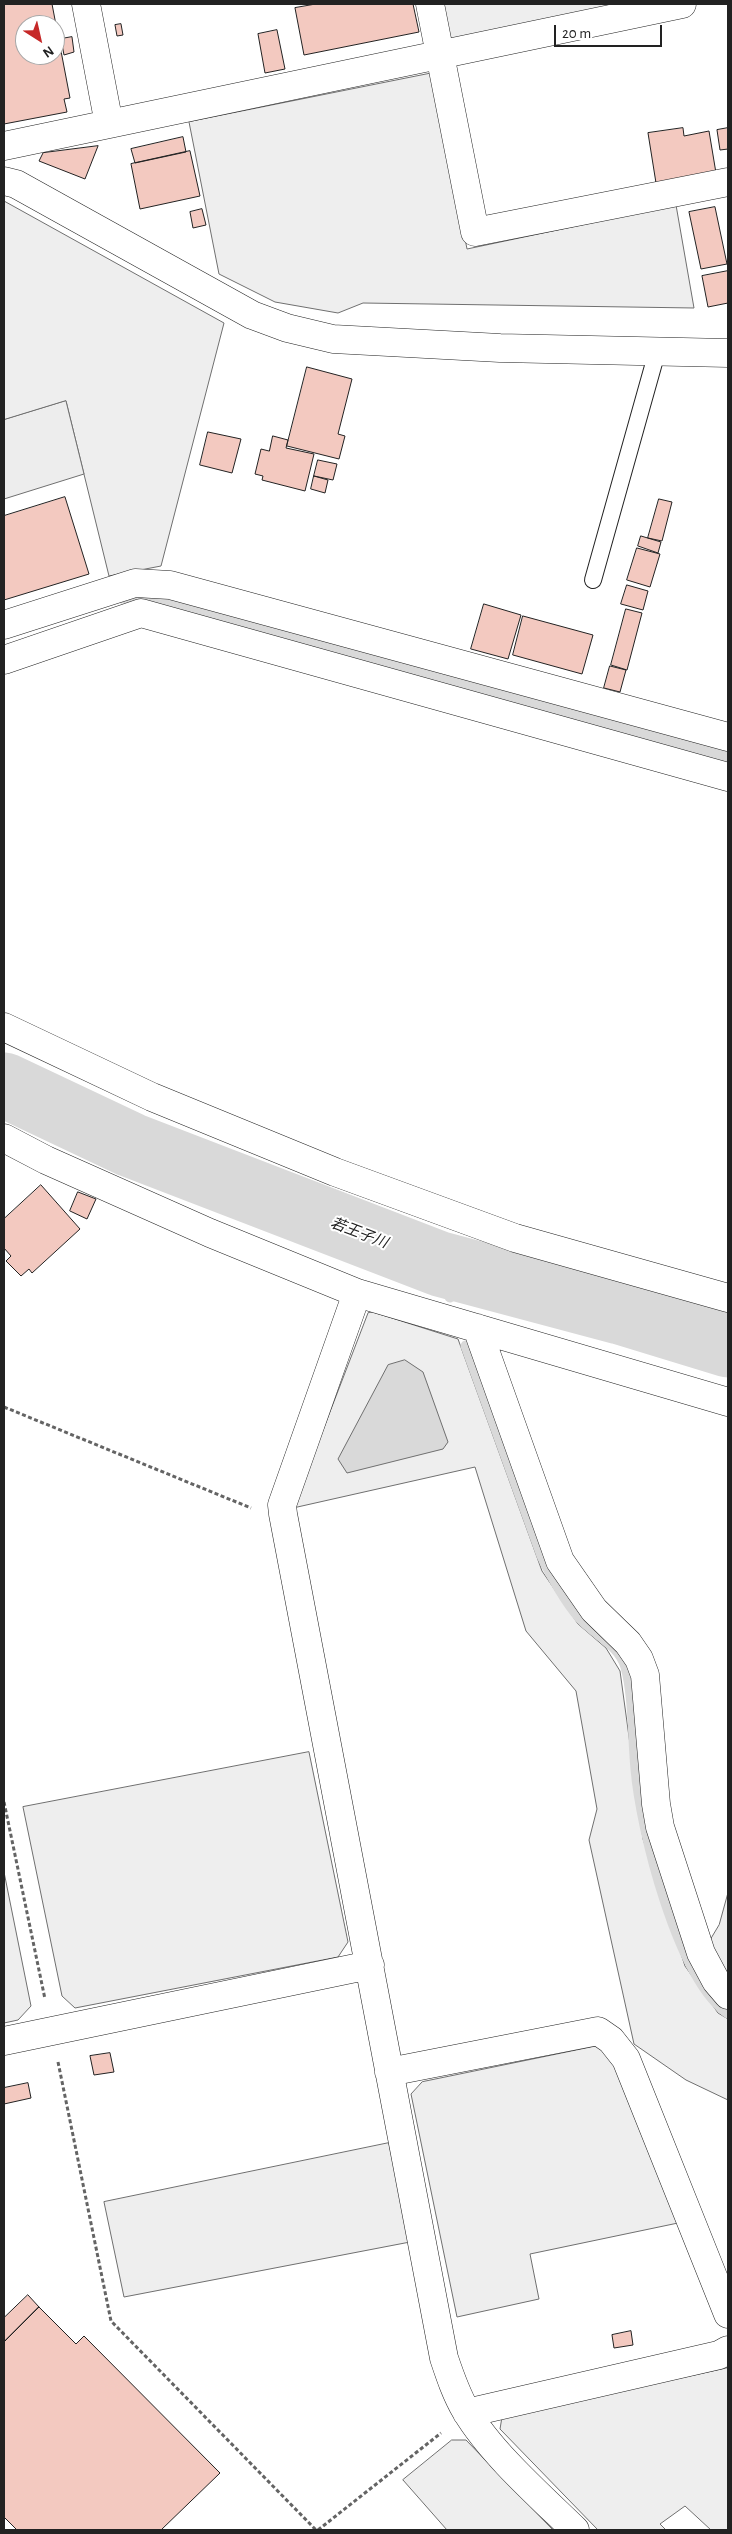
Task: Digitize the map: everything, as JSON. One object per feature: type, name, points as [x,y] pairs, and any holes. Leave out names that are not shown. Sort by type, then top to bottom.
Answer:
[{"type":"street","points":[[86,4],[109,124]]},
{"type":"street","points":[[430,4],[475,232],[728,182]]},
{"type":"street","points":[[4,146],[682,4]]},
{"type":"street","points":[[4,181],[16,184],[252,315],[287,328],[333,339],[500,348],[728,353]]},
{"type":"street","points":[[4,625],[134,583],[170,585],[728,737]]},
{"type":"street","points":[[4,660],[141,613],[728,777]]},
{"type":"street","points":[[4,1027],[152,1097],[335,1172],[515,1238],[728,1298]]},
{"type":"street","points":[[4,1138],[46,1160],[210,1233],[357,1293],[728,1402]]},
{"type":"street","points":[[357,1293],[282,1505],[283,1514],[444,2358],[454,2389],[467,2413],[506,2462],[575,2530]]},
{"type":"street","points":[[477,1328],[560,1561],[594,1610],[628,1643],[639,1659],[645,1675],[656,1804],[660,1827],[701,1953],[716,1981],[728,1995]]},
{"type":"street","points":[[4,2041],[370,1965]]},
{"type":"street","points":[[389,2072],[598,2031],[611,2040],[626,2059],[728,2314]]},
{"type":"street","points":[[467,2413],[719,2355],[728,2350]]},
{"type":"lane","points":[[593,580],[656,352]]},
{"type":"path","points":[[4,1407],[250,1508],[283,1514]]},
{"type":"path","points":[[4,1802],[111,2321],[317,2530],[467,2413]]},
{"type":"shaded area","points":[[439,4],[618,4],[447,42]]},
{"type":"shaded area","points":[[433,73],[467,249],[676,205],[694,308],[363,303],[338,313],[275,302],[219,274],[189,122]]},
{"type":"shaded area","points":[[4,201],[224,323],[161,566],[109,576],[66,401],[4,420]]},
{"type":"shaded area","points":[[66,401],[84,474],[4,499],[4,420]]},
{"type":"shaded area","points":[[373,1312],[458,1339],[542,1571],[578,1624],[606,1648],[620,1671],[643,1839],[685,1966],[718,2013],[728,2019],[728,2100],[686,2080],[634,2044],[589,1840],[597,1809],[576,1691],[526,1631],[475,1467],[293,1508],[368,1313]]},
{"type":"shaded area","points":[[405,1360],[423,1372],[448,1442],[443,1449],[347,1473],[338,1459],[388,1365]]},
{"type":"shaded area","points":[[309,1752],[348,1942],[338,1957],[75,2008],[62,1996],[23,1807]]},
{"type":"shaded area","points":[[4,1872],[31,2006],[18,2020],[4,2023]]},
{"type":"shaded area","points":[[728,1893],[728,1983],[707,1945],[719,1925]]},
{"type":"shaded area","points":[[597,2046],[612,2057],[678,2223],[530,2254],[539,2299],[457,2317],[411,2094],[422,2082]]},
{"type":"shaded area","points":[[389,2143],[410,2242],[124,2297],[104,2202]]},
{"type":"shaded area","points":[[728,2368],[728,2530],[711,2530],[685,2506],[660,2524],[666,2530],[598,2530],[500,2429],[502,2417]]},
{"type":"shaded area","points":[[452,2440],[466,2440],[553,2530],[447,2530],[403,2480]]},
{"type":"building","points":[[4,4],[52,4],[54,15],[15,15],[15,65],[64,65],[70,98],[64,99],[67,112],[4,124]]},
{"type":"building","points":[[316,4],[413,4],[419,32],[304,55],[295,8]]},
{"type":"building","points":[[121,24],[123,35],[117,36],[115,25]]},
{"type":"building","points":[[277,30],[285,69],[265,73],[258,34]]},
{"type":"building","points":[[72,37],[74,52],[65,55],[65,38]]},
{"type":"building","points":[[683,128],[684,136],[709,131],[716,173],[656,183],[648,133]]},
{"type":"building","points":[[728,128],[728,149],[720,150],[717,130]]},
{"type":"building","points":[[183,137],[186,152],[135,163],[131,149]]},
{"type":"building","points":[[98,146],[85,179],[39,161],[43,153]]},
{"type":"building","points":[[190,151],[200,196],[140,209],[131,164]]},
{"type":"building","points":[[715,207],[727,264],[701,269],[689,212]]},
{"type":"building","points":[[202,209],[206,225],[193,228],[190,212]]},
{"type":"building","points":[[728,271],[728,303],[708,307],[702,276]]},
{"type":"building","points":[[307,367],[352,379],[338,434],[345,436],[339,459],[287,446]]},
{"type":"building","points":[[208,432],[241,439],[232,473],[200,465]]},
{"type":"building","points":[[273,436],[288,440],[286,448],[314,454],[305,491],[262,480],[263,476],[255,474],[261,449],[269,451]]},
{"type":"building","points":[[318,460],[337,464],[333,480],[314,476]]},
{"type":"building","points":[[314,476],[328,480],[325,493],[311,489]]},
{"type":"building","points":[[65,497],[89,574],[4,600],[4,516]]},
{"type":"building","points":[[659,499],[672,502],[662,541],[648,538]]},
{"type":"building","points":[[641,536],[661,542],[658,553],[638,546]]},
{"type":"building","points":[[637,548],[660,554],[650,587],[627,580]]},
{"type":"building","points":[[627,585],[648,591],[643,610],[621,604]]},
{"type":"building","points":[[484,604],[521,615],[508,659],[471,649]]},
{"type":"building","points":[[626,609],[642,613],[627,670],[611,665]]},
{"type":"building","points":[[523,616],[593,635],[582,674],[513,655]]},
{"type":"building","points":[[610,666],[626,670],[620,692],[604,688]]},
{"type":"building","points":[[41,1185],[80,1229],[32,1273],[29,1269],[21,1276],[6,1261],[11,1256],[4,1248],[4,1219]]},
{"type":"building","points":[[78,1192],[96,1199],[87,1219],[70,1211]]},
{"type":"building","points":[[110,2053],[114,2072],[94,2075],[90,2056]]},
{"type":"building","points":[[28,2083],[31,2098],[4,2104],[4,2088]]},
{"type":"building","points":[[28,2295],[39,2307],[4,2342],[4,2318]]},
{"type":"building","points":[[39,2307],[76,2344],[84,2336],[220,2473],[161,2530],[17,2530],[4,2517],[4,2342]]},
{"type":"building","points":[[631,2331],[633,2345],[614,2348],[612,2335]]},
{"type":"waterway","points":[[122,598],[149,596],[172,602],[728,757]]},
{"type":"waterway","name":"若王子川","points":[[4,1085],[131,1145],[440,1264],[620,1312],[728,1345]]},
{"type":"waterway","points":[[440,1264],[450,1297]]},
{"type":"waterway","points":[[466,1346],[546,1564],[559,1588],[579,1617],[612,1646],[623,1659],[629,1678],[639,1795],[654,1863],[678,1936],[693,1969],[710,1995],[728,2013]]}]
